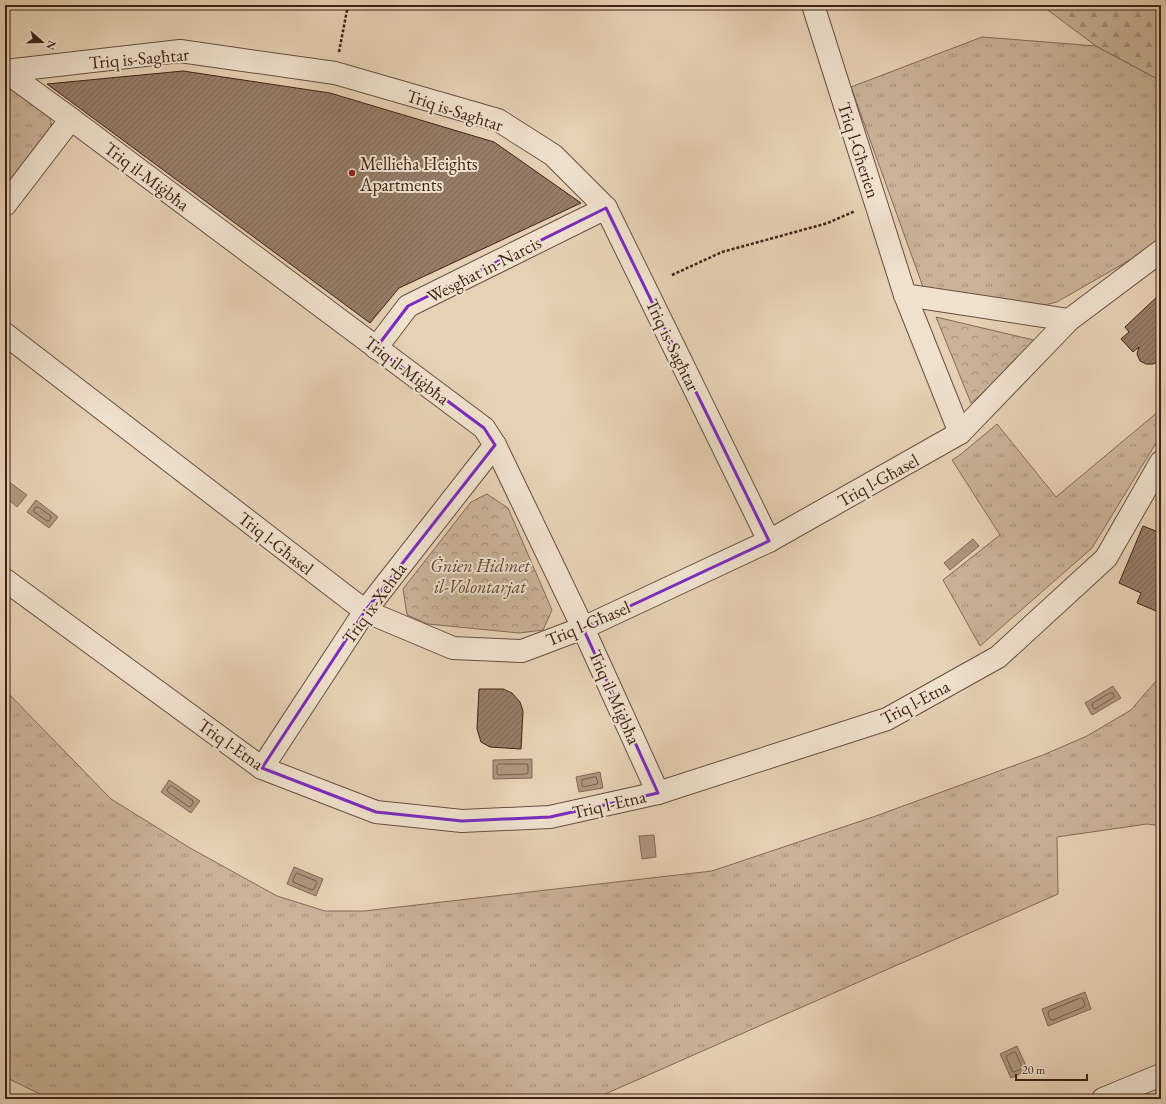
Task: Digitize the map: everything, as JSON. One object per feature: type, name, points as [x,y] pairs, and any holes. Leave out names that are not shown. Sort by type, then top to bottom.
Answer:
[{"type":"street","name":"Triq l-Għerien","points":[[813,5],[905,295],[960,433]]},
{"type":"street","name":"Triq is-Sagħtar","points":[[5,71],[180,51],[335,73],[498,120],[553,155],[606,208],[769,541]]},
{"type":"street","name":"Triq il-Miġbħa","points":[[5,71],[484,428],[495,445],[583,628],[658,793]]},
{"type":"street","points":[[5,205],[71,119]]},
{"type":"street","name":"Wesgħat in-Narcis","points":[[376,348],[408,306],[606,208]]},
{"type":"street","name":"Triq l-Għasel","points":[[5,334],[365,611],[453,648],[522,651],[583,628],[769,541],[960,433],[1069,320],[1161,251]]},
{"type":"street","points":[[905,295],[1069,320]]},
{"type":"street","name":"Triq ix-Xehda","points":[[262,768],[365,611],[495,445]]},
{"type":"street","name":"Triq l-Etna","points":[[5,580],[262,768],[376,812],[462,821],[550,817],[658,793],[887,719],[998,657],[1106,558],[1161,462]]},
{"type":"street","points":[[1103,1099],[1161,1075]]},
{"type":"path","points":[[335,73],[348,5]]},
{"type":"path","points":[[672,274],[722,252],[828,223],[876,203]]},
{"type":"highlighted area","points":[[606,208],[769,541],[583,628],[658,793],[550,817],[462,821],[376,812],[262,768],[365,611],[495,445],[484,428],[376,348],[408,306]]},
{"type":"green space","points":[[1041,5],[1161,5],[1161,81],[1096,46]]},
{"type":"green space","points":[[982,37],[1096,46],[1161,81],[1161,242],[1057,302],[1015,312],[923,287],[851,87]]},
{"type":"green space","points":[[5,83],[49,115],[52,127],[5,186]]},
{"type":"green space","points":[[936,317],[1042,342],[971,403]]},
{"type":"green space","points":[[1159,411],[1161,414],[1161,435],[1092,548],[980,646],[943,580],[1000,535],[952,460],[997,424],[1056,497]]},
{"type":"green space","name":"Ġnien Ħidmet il-Volontarjat","points":[[487,494],[508,508],[552,610],[543,630],[519,633],[428,624],[407,615],[403,589],[471,502]]},
{"type":"green space","points":[[1161,675],[1161,826],[1147,824],[1057,837],[1058,894],[594,1099],[50,1099],[5,1077],[5,690],[111,799],[190,848],[277,896],[325,911],[364,911],[712,871],[873,817],[1043,755],[1087,736],[1131,710]]},
{"type":"water","points":[[5,479],[27,495],[17,507],[5,497]]},
{"type":"water","points":[[36,500],[58,517],[49,528],[27,512]]},
{"type":"water","points":[[973,539],[979,546],[950,570],[944,563]]},
{"type":"water","points":[[1113,686],[1121,698],[1092,715],[1085,703]]},
{"type":"water","points":[[532,759],[532,778],[493,779],[493,760]]},
{"type":"water","points":[[600,772],[603,788],[579,792],[576,777]]},
{"type":"water","points":[[169,780],[200,801],[191,813],[161,792]]},
{"type":"water","points":[[654,835],[656,857],[642,859],[639,836]]},
{"type":"water","points":[[294,867],[323,879],[316,896],[287,884]]},
{"type":"water","points":[[1085,992],[1091,1009],[1048,1026],[1042,1009]]},
{"type":"water","points":[[1017,1046],[1028,1070],[1011,1078],[1000,1054]]},
{"type":"building","name":"Mellieħa Heights Apartments","points":[[183,71],[330,93],[494,142],[581,203],[399,288],[370,323],[47,84]]},
{"type":"building","points":[[1161,293],[1161,355],[1158,362],[1146,364],[1140,361],[1137,354],[1139,347],[1133,352],[1121,339],[1129,332],[1125,327]]},
{"type":"building","points":[[1143,526],[1161,533],[1161,542],[1159,546],[1161,547],[1161,613],[1137,603],[1141,593],[1119,583]]},
{"type":"building","points":[[479,689],[503,689],[512,693],[520,702],[523,711],[521,749],[490,747],[481,742],[477,729]]},
{"type":"place","name":"Mellieħa Heights Apartments","points":[[352,173]]}]
